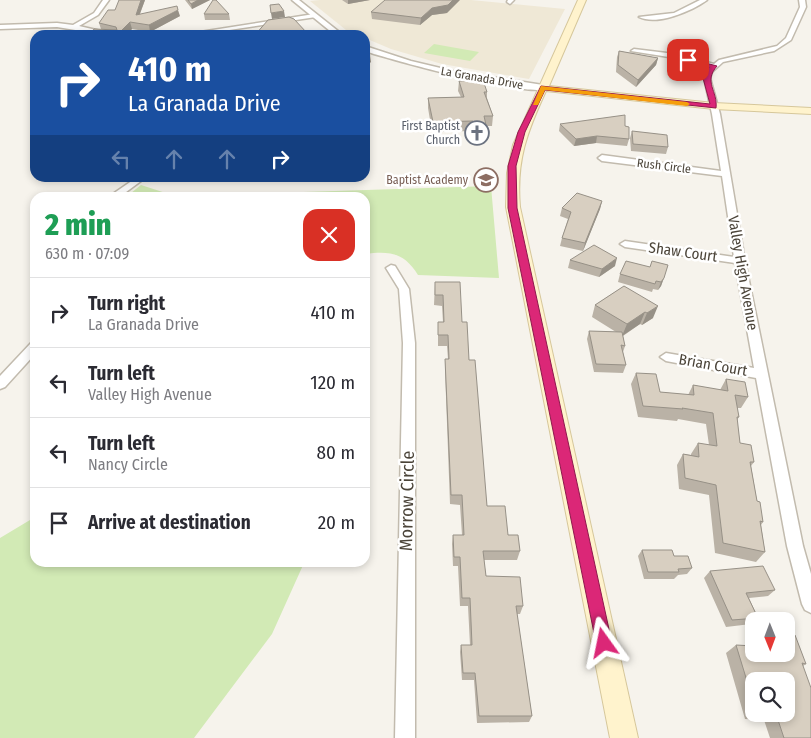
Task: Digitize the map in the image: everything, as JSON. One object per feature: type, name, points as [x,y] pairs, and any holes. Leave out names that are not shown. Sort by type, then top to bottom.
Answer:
[{"type":"main road","points":[[582,0],[516,149],[512,166],[512,208],[624,738]]},
{"type":"main road","name":"La Granada Drive","points":[[543,88],[714,106],[806,111]]},
{"type":"main road","points":[[806,111],[811,105]]},
{"type":"street","points":[[74,26],[96,14],[106,0]]},
{"type":"street","points":[[295,0],[332,30]]},
{"type":"street","points":[[642,17],[654,18],[676,14],[691,2],[704,0]]},
{"type":"street","points":[[634,51],[674,56],[714,66],[729,59],[772,50],[789,40],[803,7],[801,0]]},
{"type":"street","points":[[218,30],[314,16]]},
{"type":"street","points":[[0,28],[40,25],[74,26],[92,30]]},
{"type":"street","name":"La Granada Drive","points":[[370,50],[457,74],[543,88]]},
{"type":"street","name":"Valley High Avenue","points":[[714,66],[706,78],[714,106],[740,260],[795,546],[811,604]]},
{"type":"street","name":"Rush Circle","points":[[602,158],[726,174]]},
{"type":"street","points":[[120,192],[135,182]]},
{"type":"street","name":"Shaw Court","points":[[625,244],[740,260]]},
{"type":"street","name":"Morrow Circle","points":[[391,268],[404,288],[409,343],[405,738]]},
{"type":"street","points":[[0,384],[30,351]]},
{"type":"street","name":"Brian Court","points":[[666,357],[761,374]]},
{"type":"shaded area","points":[[471,0],[565,9],[529,79],[442,64],[391,49],[370,40],[370,30],[346,30],[310,1]]},
{"type":"green space","points":[[434,44],[479,52],[470,61],[424,53]]},
{"type":"green space","points":[[141,185],[163,192],[132,192]]},
{"type":"green space","points":[[491,186],[499,278],[418,275],[413,267],[401,257],[389,253],[370,254],[370,192],[303,192]]},
{"type":"green space","points":[[30,520],[30,567],[302,567],[272,634],[194,738],[0,738],[0,538]]},
{"type":"building","points":[[119,0],[141,0],[136,15],[177,6],[178,10],[149,25],[130,22],[122,30],[99,23],[108,10],[115,10]]},
{"type":"building","points":[[188,0],[198,0],[191,4]]},
{"type":"building","points":[[213,0],[216,0],[229,14],[204,14]]},
{"type":"building","points":[[385,0],[453,0],[448,5],[432,8],[421,18],[371,12]]},
{"type":"building","points":[[279,4],[284,11],[271,13],[270,5]]},
{"type":"building","points":[[289,17],[294,19],[304,30],[259,30],[268,20]]},
{"type":"building","points":[[619,51],[658,58],[638,80],[618,65]]},
{"type":"building","points":[[483,80],[487,92],[484,92],[493,116],[484,116],[486,125],[474,125],[473,121],[433,122],[428,98],[464,97],[459,81]]},
{"type":"building","points":[[625,115],[625,126],[629,127],[629,139],[597,136],[576,139],[560,124]]},
{"type":"building","points":[[632,131],[667,135],[668,147],[633,144]]},
{"type":"building","points":[[577,193],[602,201],[585,243],[562,238],[571,212],[562,208]]},
{"type":"building","points":[[594,245],[617,258],[602,269],[570,260]]},
{"type":"building","points":[[626,261],[650,267],[652,261],[668,265],[664,278],[661,282],[656,281],[655,284],[620,274]]},
{"type":"building","points":[[435,282],[460,282],[462,322],[467,322],[469,360],[475,360],[487,506],[505,506],[508,535],[518,535],[520,551],[483,551],[486,576],[520,577],[523,606],[516,606],[532,716],[479,716],[475,673],[463,673],[461,645],[472,645],[470,598],[462,598],[460,557],[454,557],[453,535],[464,535],[462,495],[451,495],[445,359],[449,359],[448,335],[438,335],[438,322],[444,322],[443,295],[435,295]]},
{"type":"building","points":[[624,286],[658,306],[627,324],[595,305]]},
{"type":"building","points":[[589,331],[622,332],[625,346],[621,345],[626,365],[596,364]]},
{"type":"building","points":[[636,373],[656,374],[660,392],[694,395],[693,385],[728,391],[726,379],[745,382],[748,397],[735,395],[739,417],[737,417],[740,443],[751,445],[754,462],[750,462],[757,501],[760,502],[763,522],[760,521],[765,552],[723,543],[716,485],[685,478],[683,454],[699,457],[698,443],[717,446],[713,413],[682,408],[643,406]]},
{"type":"building","points":[[642,550],[672,550],[674,556],[688,556],[692,568],[678,569],[679,572],[648,572]]},
{"type":"building","points":[[763,566],[775,590],[746,593],[755,612],[745,612],[745,619],[732,620],[710,571]]},
{"type":"building","points":[[795,635],[806,664],[802,663],[811,688],[811,738],[784,738],[779,722],[795,722],[795,672],[745,672],[745,674],[736,645],[745,646],[745,662],[795,662]]},
{"type":"slow traffic","points":[[535,104],[543,88],[687,104]]},
{"type":"place","name":"First Baptist Church","points":[[477,133]]},
{"type":"place","name":"Baptist Academy","points":[[486,180]]},
{"type":"route","points":[[604,643],[512,208],[512,166],[522,132],[543,88],[714,106],[706,78],[714,66],[688,60]]}]
